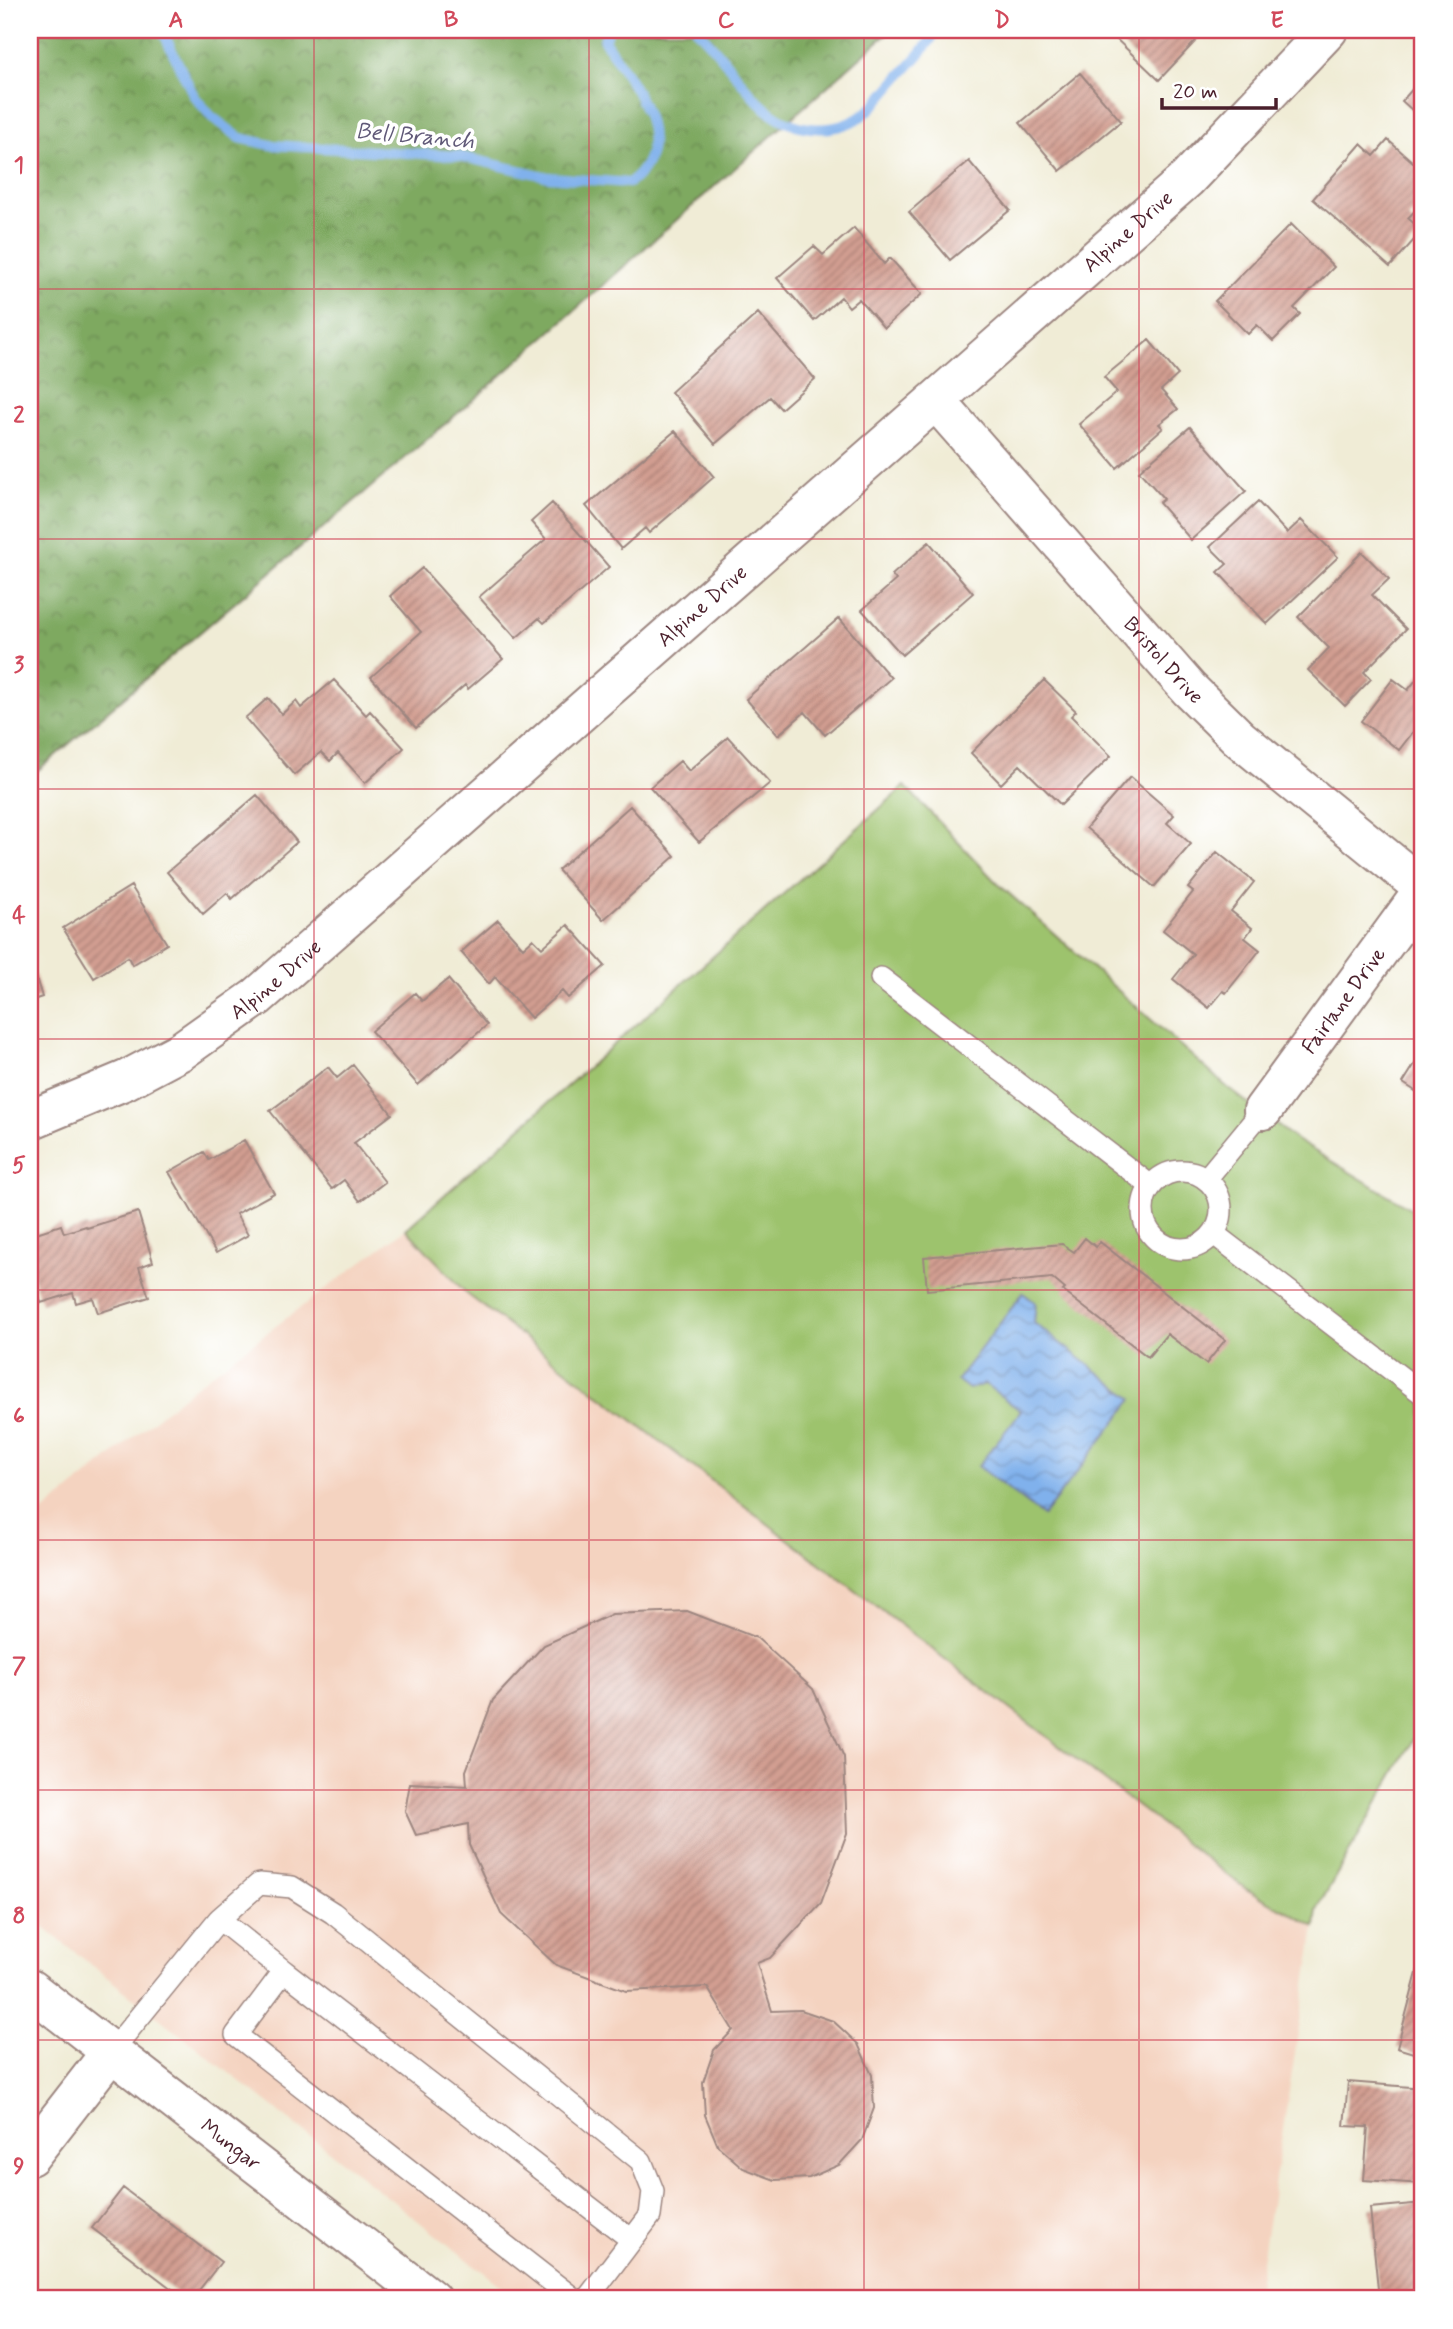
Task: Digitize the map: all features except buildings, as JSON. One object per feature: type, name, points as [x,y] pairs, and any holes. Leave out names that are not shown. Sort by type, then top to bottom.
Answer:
[{"type":"street","name":"Alpine Drive","points":[[30,1120],[126,1080],[181,1051],[257,997],[1187,179],[1328,30]]},
{"type":"street","name":"Bristol Drive","points":[[936,401],[1141,638],[1206,706],[1240,739],[1423,890]]},
{"type":"street","name":"Fairlane Drive","points":[[1263,1110],[1423,890]]},
{"type":"street","name":"Mungar","points":[[30,1989],[431,2299]]},
{"type":"street","points":[[30,2155],[110,2053]]},
{"type":"lane","points":[[881,978],[1151,1186]]},
{"type":"lane","points":[[1206,1179],[1263,1110]]},
{"type":"lane","points":[[1177,1171],[1193,1172],[1206,1179],[1216,1190],[1222,1205],[1214,1234],[1202,1244],[1188,1249],[1173,1248],[1159,1241],[1149,1230],[1143,1215],[1144,1200],[1151,1186],[1163,1176],[1177,1171]]},
{"type":"lane","points":[[1214,1234],[1423,1394]]},
{"type":"lane","points":[[110,2053],[219,1919],[259,1884],[292,1887],[333,1913],[641,2161],[653,2192],[650,2216],[587,2299]]},
{"type":"lane","points":[[219,1919],[632,2240]]},
{"type":"lane","points":[[285,1971],[236,2035],[575,2299]]},
{"type":"shaded area","points":[[406,1229],[467,1294],[1246,1889],[1315,1927],[1256,2299],[518,2299],[30,1917],[30,1523],[194,1387]]},
{"type":"green space","points":[[30,30],[891,30],[478,396],[30,777]]},
{"type":"green space","points":[[905,786],[996,882],[1228,1088],[1298,1141],[1423,1216],[1423,1722],[1317,1909],[1315,1927],[1246,1889],[467,1294],[406,1229]]},
{"type":"water","points":[[1023,1293],[1036,1303],[1034,1323],[1133,1399],[1043,1516],[978,1466],[1021,1411],[985,1384],[969,1389],[957,1380]]},
{"type":"waterway","name":"Bell Branch","points":[[162,30],[194,96],[211,116],[240,138],[271,145],[459,156],[549,177],[629,183],[644,167],[651,150],[651,131],[637,93],[604,40],[608,30]]},
{"type":"waterway","name":"Bell Branch","points":[[697,30],[771,113],[784,120],[812,128],[841,126],[867,112],[920,54],[937,30]]}]
